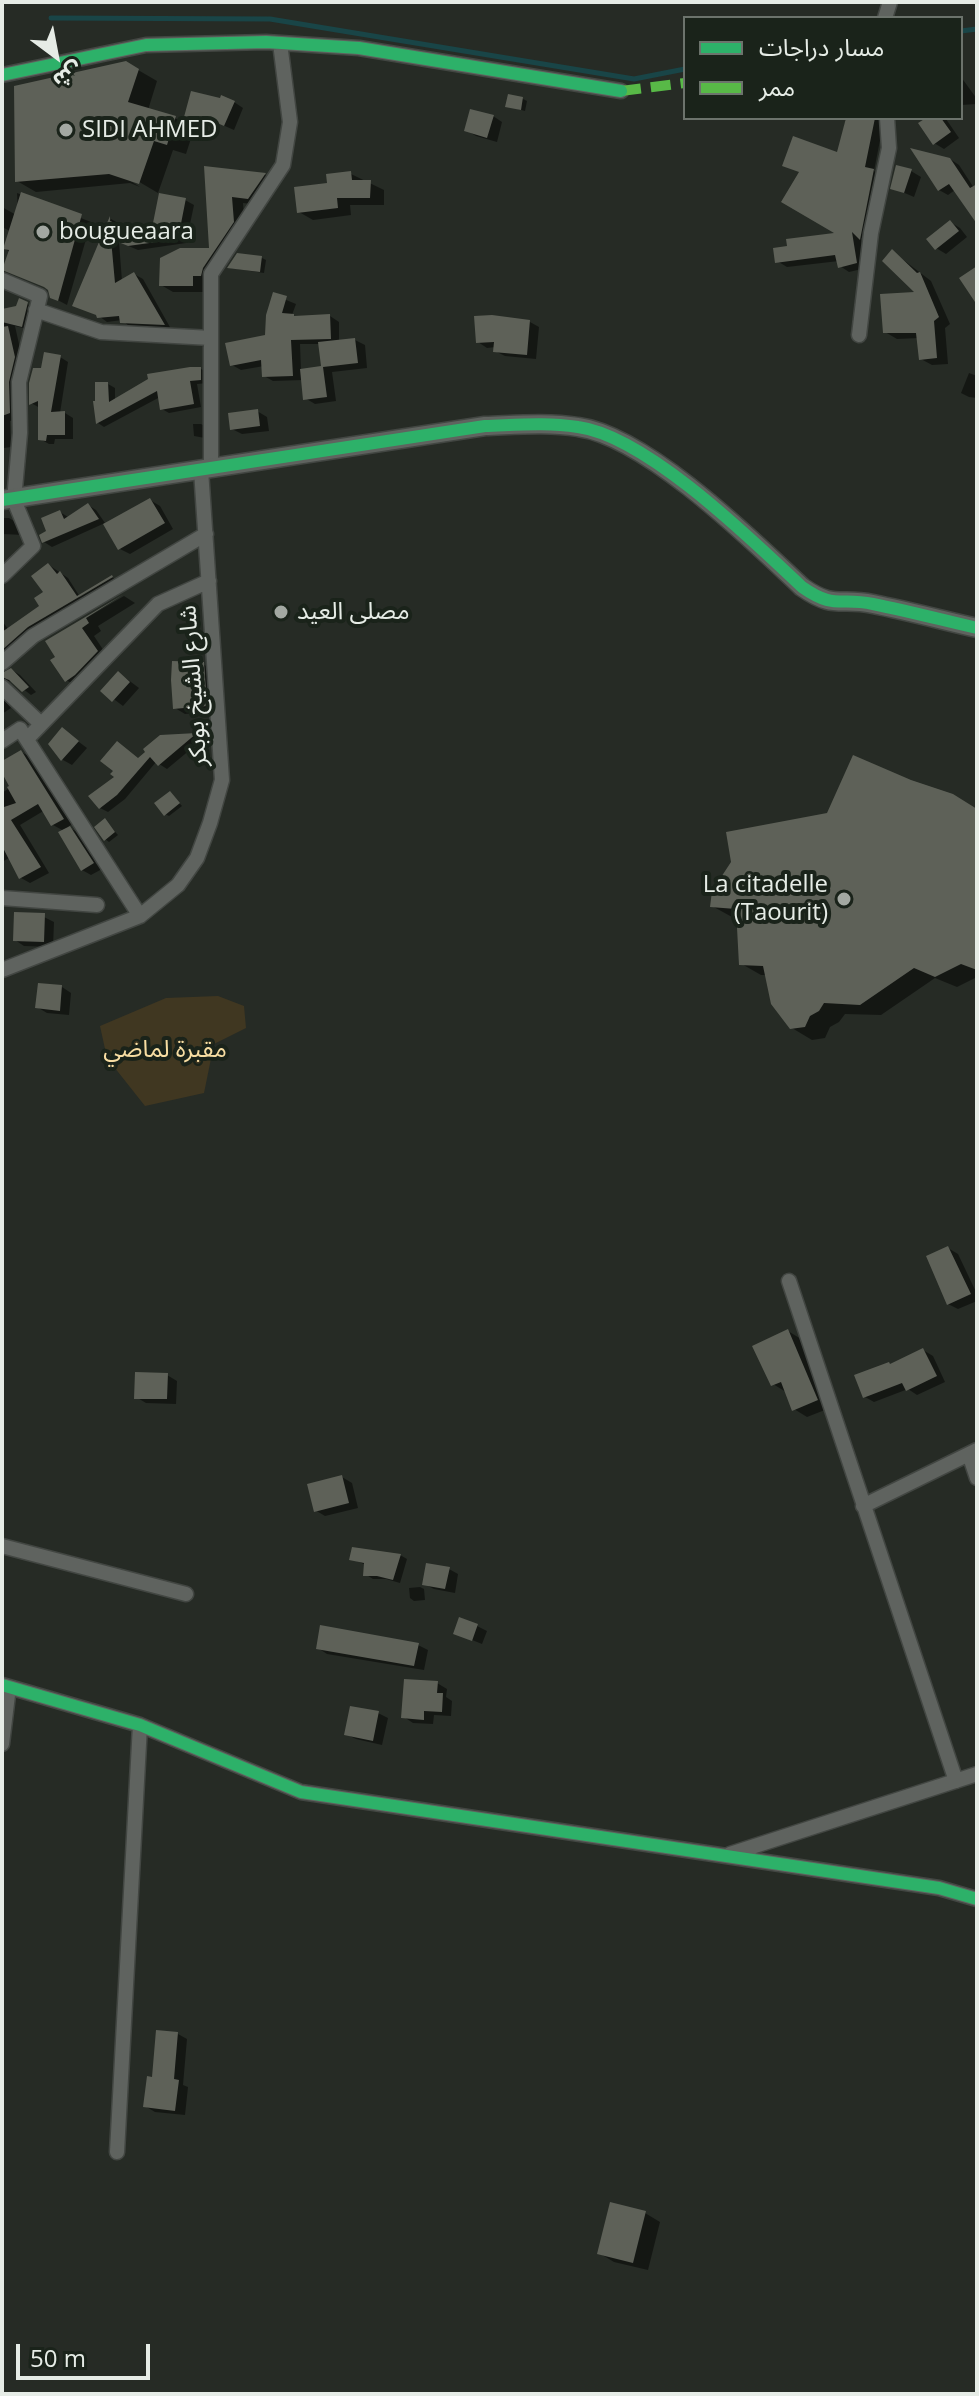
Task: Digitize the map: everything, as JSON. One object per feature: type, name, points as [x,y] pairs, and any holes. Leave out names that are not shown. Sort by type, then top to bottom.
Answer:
[{"type":"street","points":[[2,75],[146,45],[280,43],[359,48],[621,91]]},
{"type":"street","name":"شارع الشيخ بوبكر","points":[[2,970],[140,916],[178,885],[197,858],[210,823],[222,780],[206,534],[211,274],[283,165],[290,122],[280,43]]},
{"type":"street","points":[[859,335],[871,233],[889,148],[887,120]]},
{"type":"street","points":[[2,280],[40,296],[19,382],[20,433],[8,500],[33,546],[2,576]]},
{"type":"street","points":[[36,310],[101,332],[211,338]]},
{"type":"street","points":[[8,500],[485,426],[535,424],[580,427],[616,438],[654,461],[817,598],[832,603],[868,603],[977,628]]},
{"type":"street","points":[[2,663],[33,636],[206,534]]},
{"type":"street","points":[[27,739],[158,604],[209,581]]},
{"type":"street","points":[[2,687],[41,724]]},
{"type":"street","points":[[2,741],[20,729],[140,916]]},
{"type":"street","points":[[2,898],[97,905]]},
{"type":"street","points":[[789,1281],[956,1781]]},
{"type":"street","points":[[863,1506],[973,1452],[977,1478]]},
{"type":"street","points":[[2,1546],[186,1594]]},
{"type":"street","points":[[2,1744],[6,1686],[140,1725],[301,1792],[939,1888],[977,1899]]},
{"type":"street","points":[[117,2152],[140,1725]]},
{"type":"street","points":[[726,1856],[977,1774]]},
{"type":"green space","name":"مقبرة لماضي","points":[[218,996],[244,1006],[246,1028],[214,1044],[204,1093],[145,1106],[107,1058],[100,1026],[166,998]]},
{"type":"building","name":"SIDI AHMED","points":[[126,61],[139,69],[128,102],[176,116],[167,145],[154,141],[139,184],[109,174],[15,182],[14,86]]},
{"type":"building","points":[[191,91],[220,98],[221,95],[235,101],[224,126],[208,119],[207,123],[184,117]]},
{"type":"building","points":[[508,94],[523,97],[521,110],[505,107]]},
{"type":"building","points":[[470,109],[494,115],[487,138],[464,131]]},
{"type":"building","points":[[845,120],[875,120],[865,167],[874,169],[860,240],[852,232],[857,263],[838,268],[835,255],[775,263],[773,248],[787,246],[786,239],[834,233],[781,202],[799,172],[782,166],[793,136],[837,152]]},
{"type":"building","points":[[942,120],[951,132],[933,145],[918,123]]},
{"type":"building","points":[[910,148],[950,158],[970,188],[977,184],[977,224],[949,184],[938,191]]},
{"type":"building","points":[[896,165],[912,169],[904,193],[890,189]]},
{"type":"building","points":[[204,166],[266,173],[248,199],[232,197],[234,222],[203,268],[201,276],[193,276],[193,286],[159,286],[160,258],[180,248],[209,248]]},
{"type":"building","points":[[351,171],[352,180],[371,180],[370,198],[337,198],[338,208],[297,213],[294,187],[327,183],[326,174]]},
{"type":"building","name":"bougueaara","points":[[21,192],[82,214],[58,301],[50,298],[44,287],[2,270],[9,250],[3,249]]},
{"type":"building","points":[[159,193],[186,198],[178,239],[128,246],[111,239],[115,283],[134,272],[165,325],[120,323],[119,316],[97,318],[72,306],[110,216],[110,221],[150,238]]},
{"type":"building","points":[[950,220],[959,231],[935,250],[926,239]]},
{"type":"building","points":[[892,249],[917,273],[920,272],[939,317],[934,321],[937,358],[919,360],[916,333],[883,333],[880,294],[914,292],[882,261]]},
{"type":"building","points":[[237,253],[262,256],[260,272],[227,268]]},
{"type":"building","points":[[977,266],[977,305],[959,278]]},
{"type":"building","points":[[273,292],[287,296],[282,313],[294,316],[330,314],[331,339],[291,340],[293,376],[262,377],[261,360],[230,366],[225,343],[265,335],[266,315]]},
{"type":"building","points":[[19,298],[28,302],[22,327],[2,322],[2,309],[16,306]]},
{"type":"building","points":[[474,316],[530,320],[527,355],[493,352],[494,342],[476,343]]},
{"type":"building","points":[[8,326],[15,357],[9,382],[10,413],[2,416],[2,327]]},
{"type":"building","points":[[355,338],[358,363],[323,367],[327,397],[303,400],[300,369],[321,366],[318,342]]},
{"type":"building","points":[[44,352],[61,355],[51,412],[65,411],[65,435],[47,435],[46,441],[38,440],[38,401],[29,405],[33,368],[41,368]]},
{"type":"building","points":[[201,367],[201,380],[190,381],[194,404],[160,410],[157,391],[96,424],[93,401],[95,382],[108,382],[109,402],[148,379],[147,374]]},
{"type":"building","points":[[258,409],[260,426],[230,430],[228,413]]},
{"type":"building","points":[[150,498],[165,523],[118,550],[103,524]]},
{"type":"building","points":[[88,503],[99,519],[42,543],[39,535],[46,531],[41,518],[60,510],[64,519]]},
{"type":"building","points":[[48,563],[57,574],[60,571],[77,596],[113,577],[28,627],[2,650],[2,632],[39,606],[34,598],[43,592],[31,576]]},
{"type":"building","points":[[124,594],[86,618],[89,623],[82,628],[98,651],[65,682],[50,660],[55,657],[45,641]]},
{"type":"building","points":[[172,661],[204,662],[207,706],[173,709]]},
{"type":"building","points":[[11,668],[29,687],[22,692],[2,677],[2,673]]},
{"type":"building","points":[[118,671],[130,682],[112,702],[100,691]]},
{"type":"building","points":[[62,727],[79,741],[61,761],[48,744]]},
{"type":"building","points":[[197,733],[158,766],[150,757],[117,795],[99,809],[88,796],[114,777],[110,774],[113,771],[100,761],[117,741],[138,758],[145,752],[143,749],[160,735]]},
{"type":"building","points":[[21,750],[64,819],[51,826],[38,804],[11,820],[41,867],[19,879],[2,846],[2,803],[4,807],[16,803],[2,773],[2,761]]},
{"type":"building","name":"La citadelle (Taourit)","points":[[853,755],[953,794],[977,809],[977,970],[961,964],[935,977],[914,968],[860,1005],[824,1003],[819,1011],[810,1016],[805,1027],[790,1029],[771,1004],[763,966],[739,965],[736,909],[710,907],[712,891],[731,862],[726,832],[827,813]]},
{"type":"building","points":[[170,791],[180,803],[164,816],[154,803]]},
{"type":"building","points":[[105,818],[115,832],[104,841],[94,827]]},
{"type":"building","points":[[70,826],[94,863],[81,871],[58,832]]},
{"type":"building","points":[[14,912],[45,913],[44,942],[13,941]]},
{"type":"building","points":[[38,983],[62,985],[60,1011],[35,1008]]},
{"type":"building","points":[[948,1246],[971,1294],[947,1305],[926,1256]]},
{"type":"building","points":[[788,1329],[818,1400],[792,1411],[781,1382],[771,1386],[752,1346]]},
{"type":"building","points":[[923,1348],[937,1376],[906,1391],[902,1383],[863,1398],[854,1375],[890,1364]]},
{"type":"building","points":[[135,1372],[168,1373],[167,1399],[134,1399]]},
{"type":"building","points":[[342,1475],[349,1503],[314,1512],[307,1484]]},
{"type":"building","points":[[352,1547],[401,1554],[393,1580],[363,1576],[364,1563],[349,1560]]},
{"type":"building","points":[[426,1563],[450,1567],[445,1589],[422,1585]]},
{"type":"building","points":[[459,1617],[478,1624],[472,1641],[453,1634]]},
{"type":"building","points":[[320,1625],[419,1643],[414,1666],[316,1649]]},
{"type":"building","points":[[404,1679],[438,1681],[437,1693],[443,1693],[442,1712],[424,1711],[424,1720],[401,1718]]},
{"type":"building","points":[[350,1706],[379,1711],[373,1741],[344,1735]]},
{"type":"building","points":[[156,2030],[178,2032],[174,2079],[179,2080],[175,2111],[143,2107],[147,2076],[152,2077]]},
{"type":"building","points":[[610,2202],[646,2211],[633,2263],[597,2254]]},
{"type":"waterway","points":[[51,18],[270,19],[634,79],[683,69]]},
{"type":"waterway","points":[[963,31],[977,29]]},
{"type":"marked path","points":[[621,91],[683,83]]},
{"type":"cycle path","points":[[2,75],[146,45],[266,42],[359,48],[621,91]]},
{"type":"cycle path","points":[[2,500],[485,426],[543,424],[578,427],[605,434],[665,469],[727,518],[813,594],[830,601],[873,604],[977,628]]},
{"type":"cycle path","points":[[2,1685],[140,1725],[301,1792],[939,1888],[977,1899]]},
{"type":"place","name":"SIDI AHMED","points":[[66,130]]},
{"type":"place","name":"bougueaara","points":[[43,232]]},
{"type":"place","name":"مصلى العيد","points":[[281,612]]},
{"type":"place","name":"La citadelle (Taourit)","points":[[844,899]]}]
